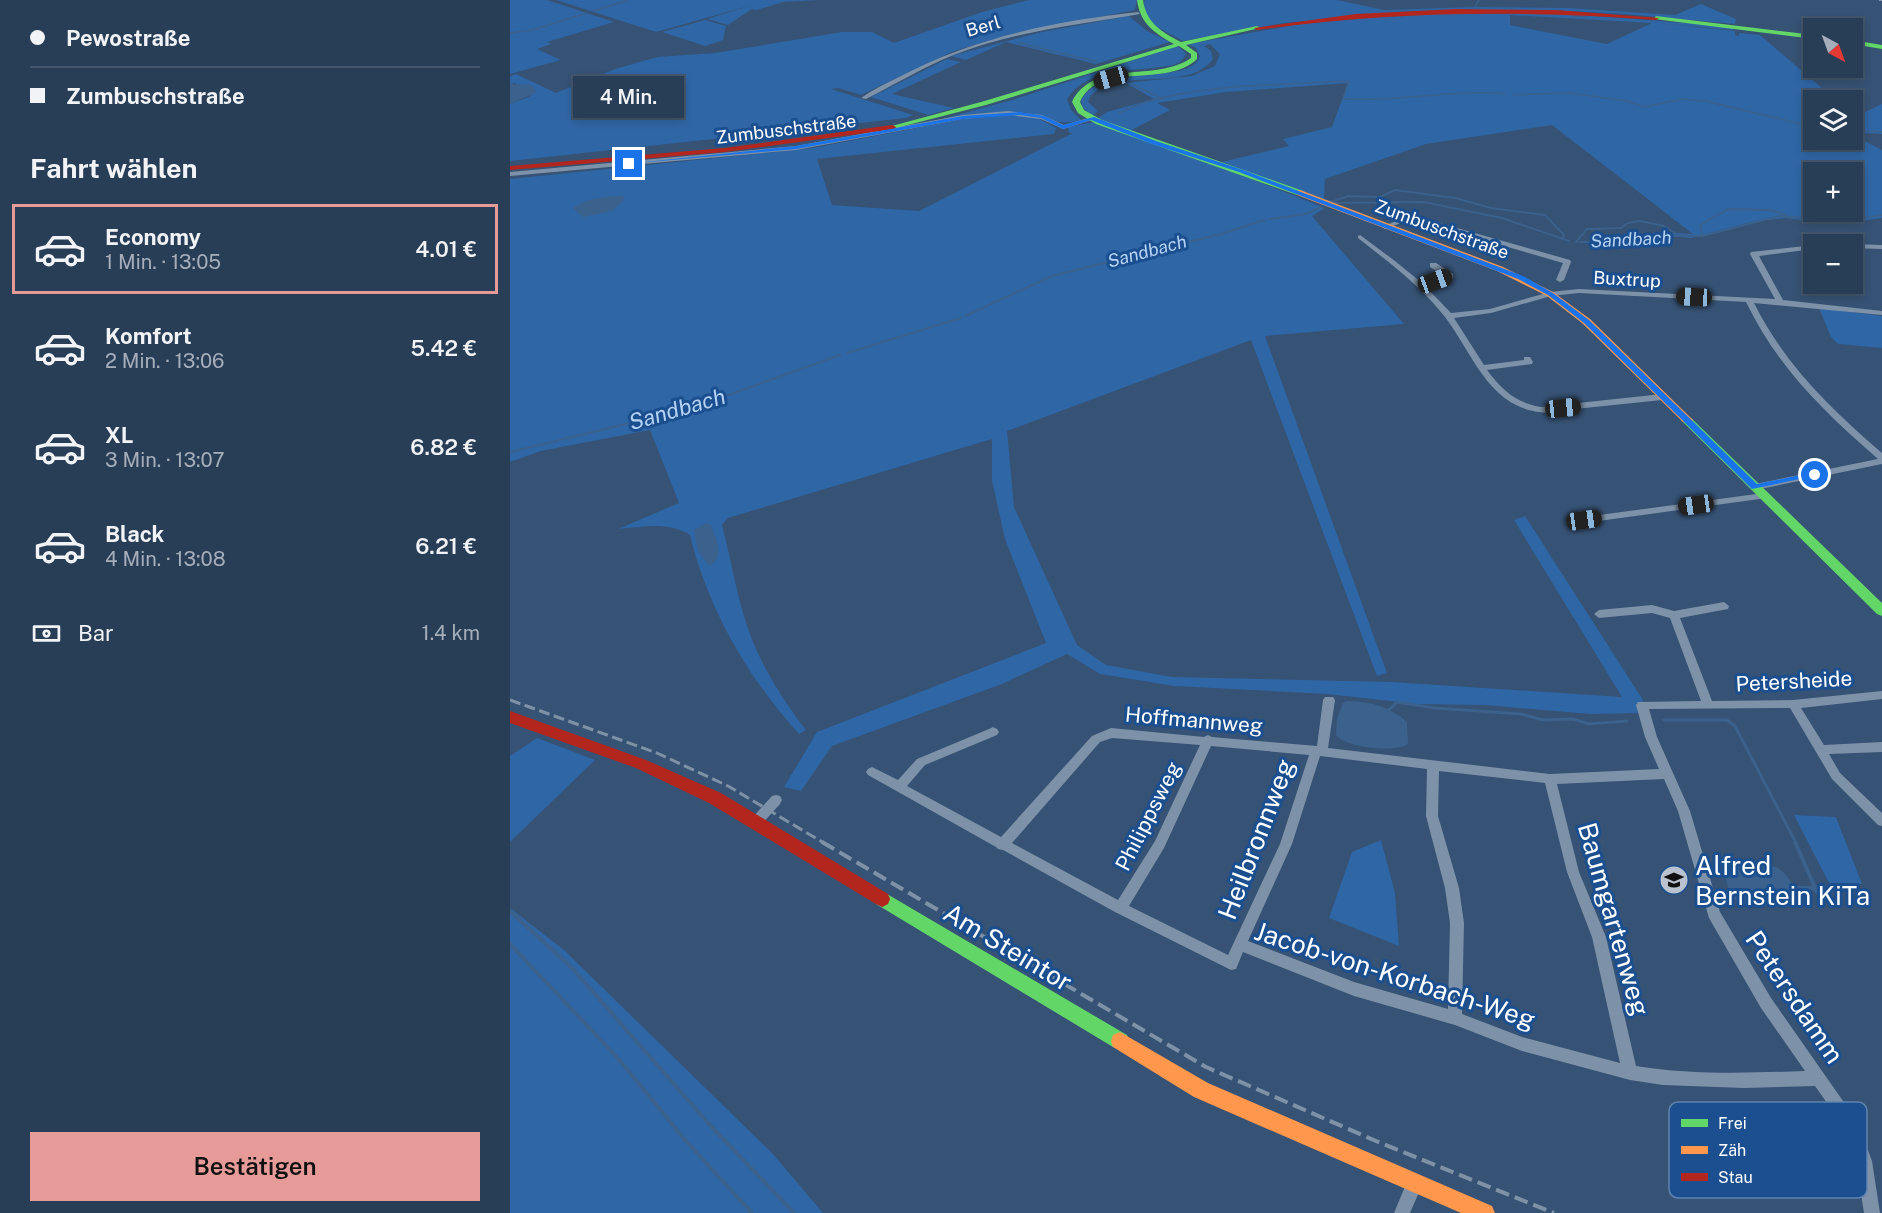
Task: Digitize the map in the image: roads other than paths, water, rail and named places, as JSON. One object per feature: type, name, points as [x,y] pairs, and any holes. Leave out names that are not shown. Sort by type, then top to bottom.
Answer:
[{"type":"street","name":"Berl","points":[[864,98],[954,53],[1020,34],[1110,16],[1139,7],[1149,26],[1188,48],[1195,57],[1184,66],[1111,78],[1085,89],[1076,102],[1081,111],[1092,118]]},
{"type":"street","points":[[510,168],[793,143],[894,126],[963,111],[1171,46],[1222,34],[1314,20],[1400,13],[1511,11],[1634,16],[1748,27],[1803,35]]},
{"type":"street","points":[[1863,44],[1882,47]]},
{"type":"street","name":"Zumbuschstraße","points":[[510,174],[796,148],[963,117],[1008,113],[1042,117],[1063,127],[1092,118],[1154,143],[1230,167],[1500,269],[1550,294],[1586,321],[1882,611]]},
{"type":"street","points":[[1385,226],[1411,219],[1428,221],[1569,258],[1560,280]]},
{"type":"street","points":[[1360,237],[1382,251],[1421,286],[1449,316],[1492,384],[1502,393],[1533,410],[1662,397]]},
{"type":"street","points":[[1863,246],[1882,247]]},
{"type":"street","points":[[1780,303],[1754,254],[1803,249]]},
{"type":"street","points":[[1421,286],[1450,276],[1433,265]]},
{"type":"street","name":"Buxtrup","points":[[1449,316],[1515,306],[1550,294],[1579,291],[1780,303],[1882,313]]},
{"type":"street","points":[[1749,301],[1760,327],[1776,352],[1839,420],[1880,455]]},
{"type":"street","points":[[1482,368],[1529,362],[1527,359]]},
{"type":"street","points":[[1584,520],[1760,492],[1880,455]]},
{"type":"street","points":[[1599,614],[1652,609],[1674,615],[1724,606]]},
{"type":"street","name":"Petersheide","points":[[1674,615],[1708,705]]},
{"type":"street","name":"Petersheide","points":[[1642,705],[1793,704],[1882,695]]},
{"type":"street","points":[[1319,751],[1329,700]]},
{"type":"street","points":[[1793,704],[1836,776],[1864,806],[1882,821]]},
{"type":"street","name":"Petersdamm","points":[[1642,705],[1644,718],[1666,774],[1684,811],[1714,914],[1766,1003],[1836,1102]]},
{"type":"street","name":"Am Steintor","points":[[510,717],[676,779],[756,822],[1201,1090],[1485,1213]]},
{"type":"street","points":[[899,787],[921,762],[993,732]]},
{"type":"street","name":"Hoffmannweg","points":[[1002,845],[1096,739],[1111,733],[1319,751],[1550,780],[1666,774]]},
{"type":"street","name":"Philippsweg","points":[[1120,908],[1160,843],[1208,740]]},
{"type":"street","points":[[1819,750],[1882,747]]},
{"type":"street","name":"Heilbronnweg","points":[[1240,944],[1286,844],[1319,751]]},
{"type":"street","points":[[1433,767],[1432,816],[1452,888],[1457,923],[1455,1018]]},
{"type":"street","name":"Jacob-von-Korbach-Weg","points":[[872,772],[1002,845],[1231,964],[1240,944],[1354,989],[1455,1018],[1522,1044],[1630,1073],[1663,1078],[1744,1081],[1819,1078]]},
{"type":"street","name":"Baumgartenweg","points":[[1550,780],[1573,872],[1602,948],[1630,1073]]},
{"type":"street","points":[[756,822],[776,800]]},
{"type":"street","points":[[1402,1213],[1415,1183]]},
{"type":"street","name":"Petersdamm","points":[[1867,1184],[1872,1213]]},
{"type":"waterway","points":[[593,11],[628,0]]},
{"type":"waterway","points":[[1474,8],[1479,0]]},
{"type":"waterway","points":[[510,33],[532,30],[587,13]]},
{"type":"waterway","points":[[1573,16],[1587,17]]},
{"type":"waterway","points":[[1019,43],[1098,62]]},
{"type":"waterway","points":[[1162,98],[1231,87],[1349,81],[1343,99],[1384,99],[1465,93],[1506,94]]},
{"type":"waterway","points":[[1130,83],[1162,98]]},
{"type":"waterway","points":[[1513,95],[1570,93],[1627,101],[1644,107],[1683,99],[1705,101],[1803,124]]},
{"type":"waterway","points":[[1119,113],[1162,98]]},
{"type":"waterway","points":[[1863,131],[1882,132]]},
{"type":"waterway","name":"Sandbach","points":[[1331,202],[1348,196],[1380,197],[1395,190],[1455,198],[1491,208],[1545,215],[1564,235],[1562,239]]},
{"type":"waterway","name":"Sandbach","points":[[1333,203],[1424,202],[1502,218],[1562,239]]},
{"type":"waterway","name":"Sandbach","points":[[1270,219],[1306,214],[1321,207]]},
{"type":"waterway","name":"Sandbach","points":[[1702,236],[1700,225],[1728,209],[1771,210],[1786,215]]},
{"type":"waterway","name":"Sandbach","points":[[1702,236],[1779,216],[1841,221],[1882,215]]},
{"type":"waterway","name":"Sandbach","points":[[965,316],[1052,276],[1221,234],[1264,220]]},
{"type":"waterway","name":"Sandbach","points":[[1576,242],[1587,229],[1621,228],[1628,223],[1640,221],[1664,226],[1679,235]]},
{"type":"waterway","name":"Sandbach","points":[[1580,242],[1618,243],[1658,235],[1679,235]]},
{"type":"waterway","name":"Sandbach","points":[[1679,235],[1702,236]]},
{"type":"waterway","name":"Sandbach","points":[[1562,239],[1569,241]]},
{"type":"waterway","name":"Sandbach","points":[[847,353],[961,318]]},
{"type":"waterway","name":"Sandbach","points":[[510,452],[692,408],[840,355]]},
{"type":"waterway","points":[[1389,710],[1397,702],[1434,708],[1521,714],[1543,720],[1573,719],[1589,724],[1627,721]]},
{"type":"waterway","points":[[1664,720],[1727,720],[1735,726],[1796,843]]},
{"type":"waterway","points":[[1795,842],[1817,892]]},
{"type":"waterway","points":[[1794,888],[1813,888]]},
{"type":"waterway","points":[[510,911],[572,968],[709,1124],[794,1213]]},
{"type":"waterway","points":[[510,944],[616,1056],[686,1141],[752,1213]]},
{"type":"railway","points":[[510,700],[657,753],[728,786],[824,843]]},
{"type":"railway","points":[[822,842],[1206,1067],[1376,1141],[1554,1213]]},
{"type":"place","name":"Alfred Bernstein KiTa","points":[[1674,880]]}]
